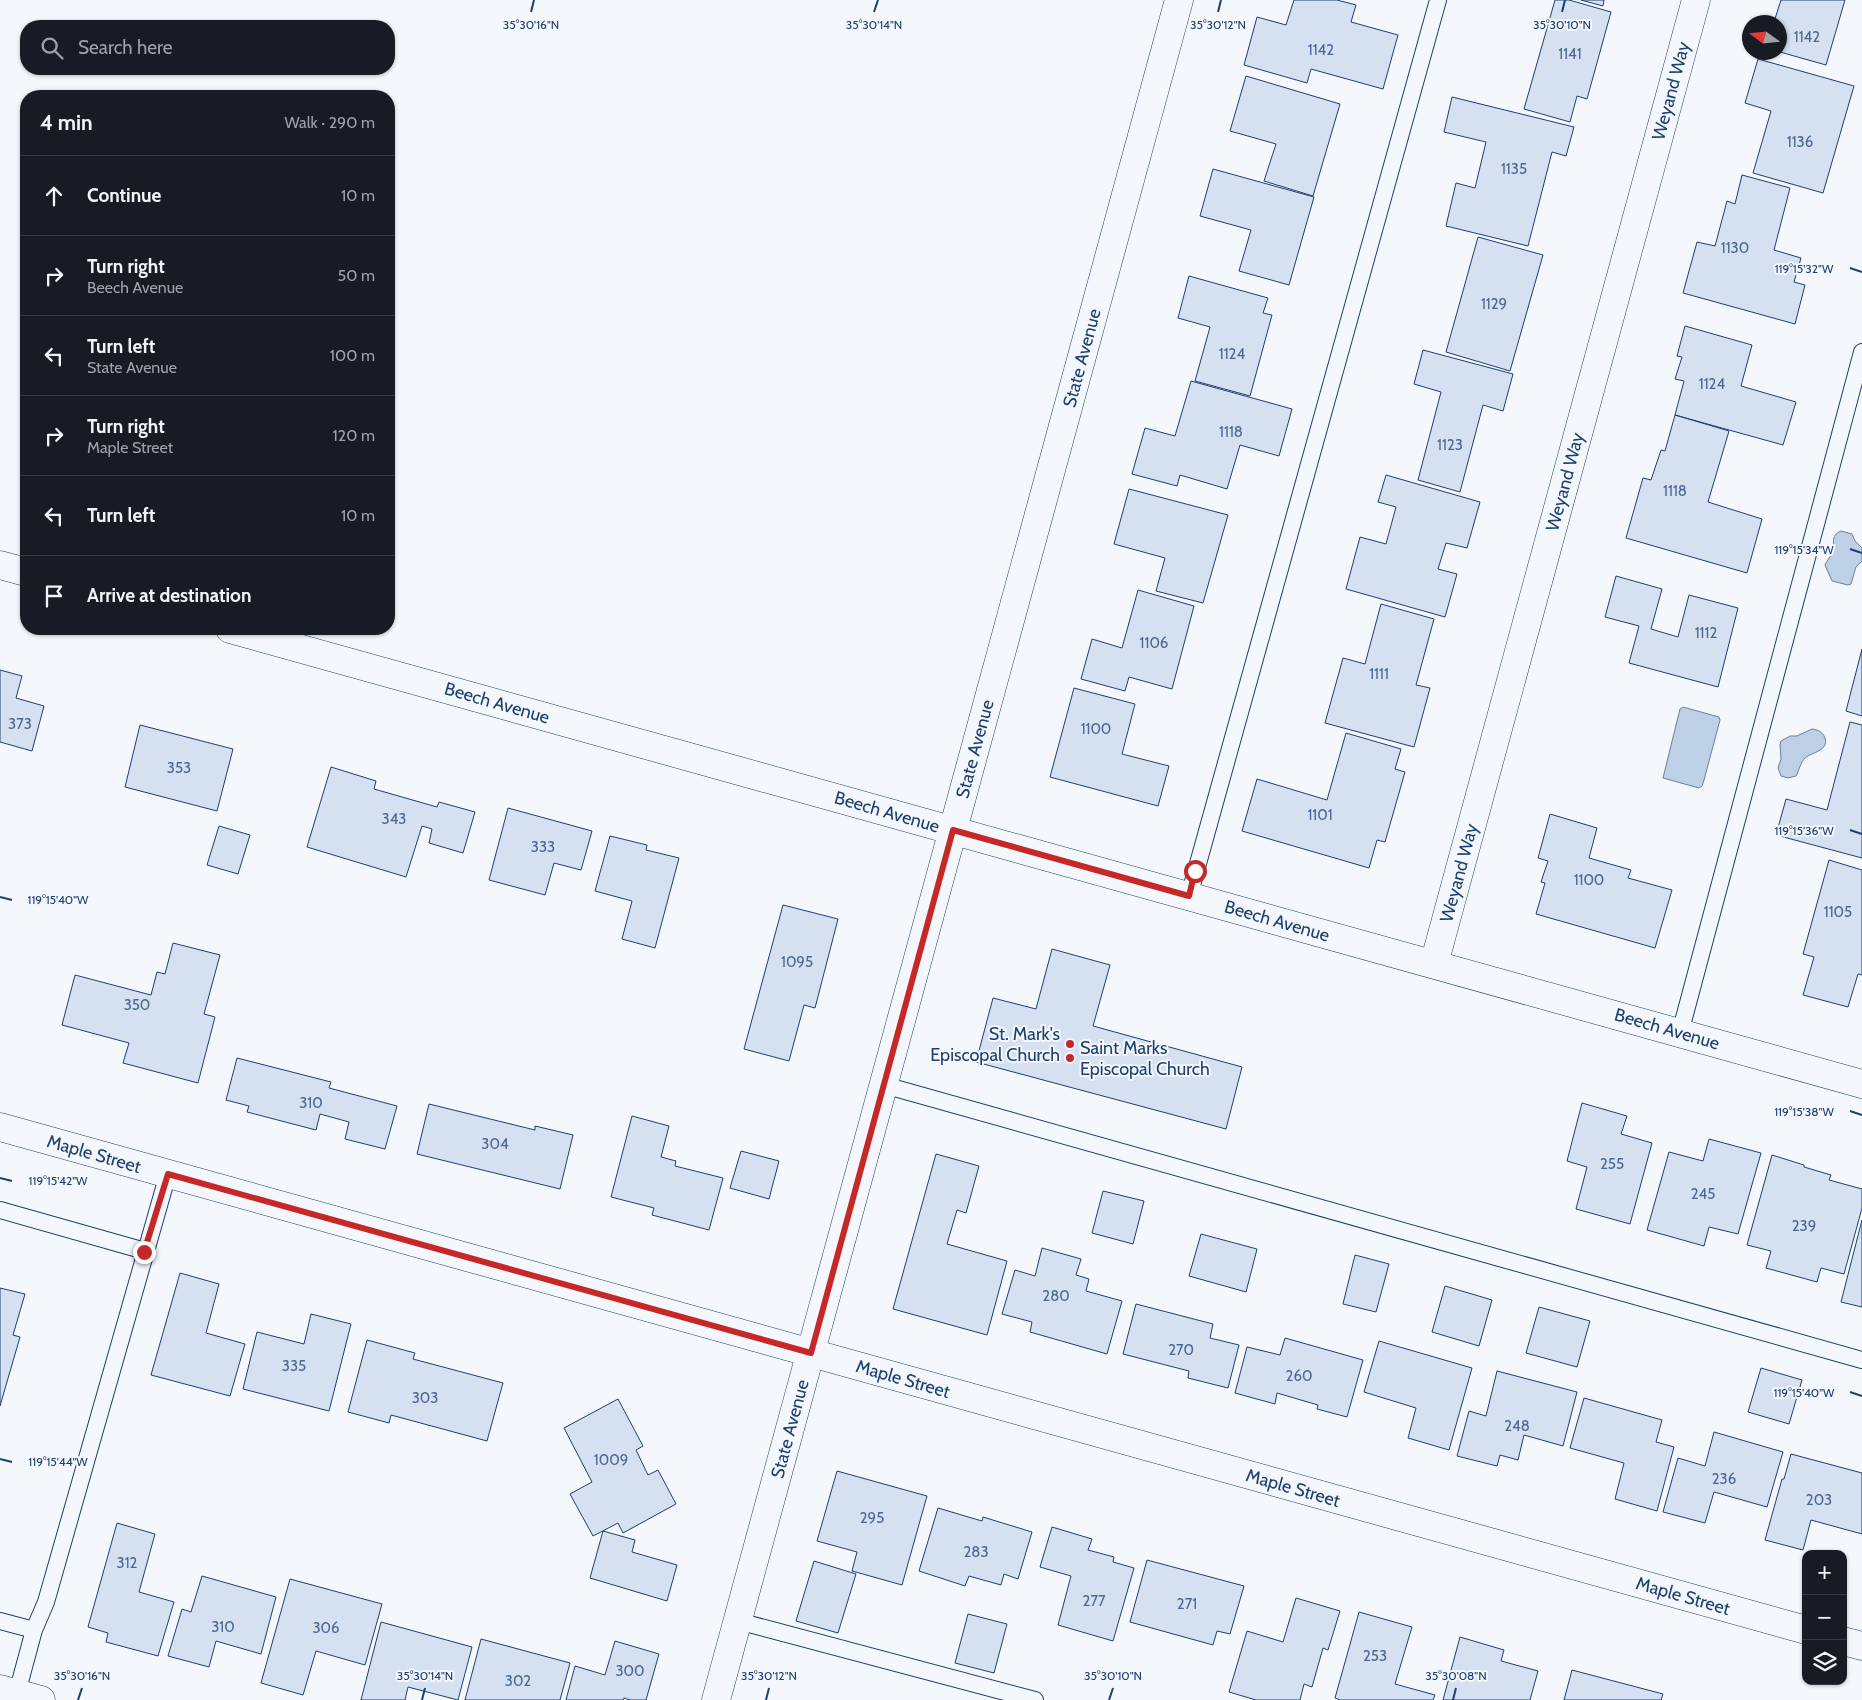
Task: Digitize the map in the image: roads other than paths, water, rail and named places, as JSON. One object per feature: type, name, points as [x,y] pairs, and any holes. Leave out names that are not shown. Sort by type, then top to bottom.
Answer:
[{"type":"street","name":"State Avenue","points":[[716,1700],[1179,0]]},
{"type":"street","name":"Weyand Way","points":[[1434,964],[1696,0]]},
{"type":"street","points":[[0,565],[20,570]]},
{"type":"street","name":"Beech Avenue","points":[[252,635],[1862,1084]]},
{"type":"street","name":"Maple Street","points":[[0,1127],[1802,1629]]},
{"type":"street","points":[[1847,1642],[1862,1646]]},
{"type":"lane","points":[[1189,896],[1438,0]]},
{"type":"lane","points":[[1680,1033],[1862,352]]},
{"type":"lane","points":[[884,1085],[1862,1360]]},
{"type":"lane","points":[[19,1694],[34,1630],[46,1602],[56,1569],[144,1252],[168,1174]]},
{"type":"lane","points":[[0,1210],[144,1252]]},
{"type":"lane","points":[[0,1621],[34,1630]]},
{"type":"lane","points":[[738,1621],[1035,1700]]},
{"type":"water","points":[[1841,531],[1852,534],[1855,541],[1862,548],[1862,561],[1856,567],[1851,584],[1848,585],[1832,581],[1825,565],[1833,550],[1835,535]]},
{"type":"water","points":[[1683,707],[1719,717],[1720,720],[1704,780],[1699,788],[1663,778],[1680,709]]},
{"type":"water","points":[[1812,729],[1818,730],[1823,734],[1826,742],[1825,746],[1805,758],[1796,776],[1788,778],[1781,776],[1778,768],[1781,759],[1781,741]]},
{"type":"place","name":"St. Mark's Episcopal Church","points":[[1070,1044]]},
{"type":"place","name":"Saint Marks Episcopal Church","points":[[1070,1058]]}]
